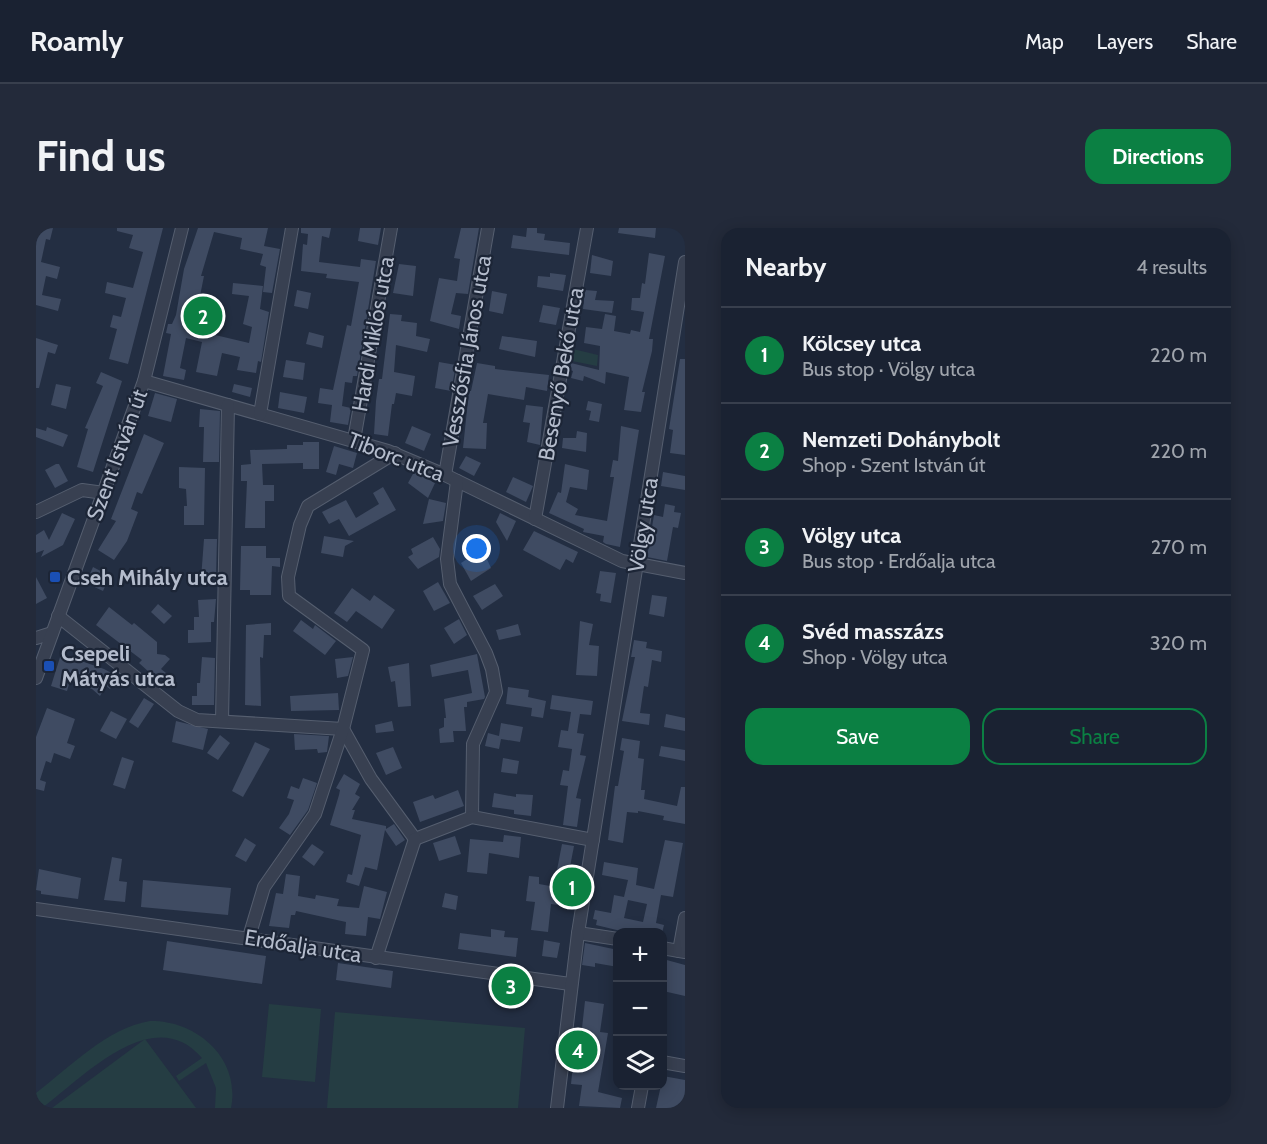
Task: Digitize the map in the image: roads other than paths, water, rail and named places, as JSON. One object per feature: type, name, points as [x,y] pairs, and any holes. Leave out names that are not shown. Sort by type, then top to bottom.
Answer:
[{"type":"street","name":"Szent István út","points":[[36,678],[144,381],[182,228]]},
{"type":"street","points":[[260,414],[292,228]]},
{"type":"street","name":"Hardi Miklós utca","points":[[354,440],[391,228]]},
{"type":"street","name":"Vesszősfia János utca","points":[[445,475],[488,228]]},
{"type":"street","name":"Besenyő Bekő utca","points":[[535,519],[587,228]]},
{"type":"street","name":"Völgy utca","points":[[557,1108],[570,984],[685,262]]},
{"type":"street","name":"Tiborc utca","points":[[144,381],[395,453],[636,565],[685,573]]},
{"type":"street","points":[[222,721],[228,405]]},
{"type":"street","points":[[249,938],[264,887],[315,814],[343,729],[363,650],[295,603],[289,596],[288,577],[300,525],[308,506],[395,453]]},
{"type":"street","points":[[457,481],[447,559],[450,584],[486,653],[492,669],[496,692],[473,744],[472,817]]},
{"type":"street","points":[[36,512],[82,490],[104,493]]},
{"type":"street","points":[[58,616],[178,711],[197,720],[343,729]]},
{"type":"street","points":[[36,638],[52,633]]},
{"type":"street","points":[[343,729],[371,778],[415,839]]},
{"type":"street","points":[[415,839],[472,817],[593,840]]},
{"type":"street","points":[[376,958],[415,839]]},
{"type":"street","name":"Erdőalja utca","points":[[36,909],[570,984]]},
{"type":"street","points":[[667,949],[682,951],[685,918]]},
{"type":"street","points":[[578,933],[613,938]]},
{"type":"street","points":[[667,1063],[685,1065]]},
{"type":"street","points":[[638,1108],[641,1090]]},
{"type":"place","name":"Nemzeti Dohánybolt","points":[[203,316]]},
{"type":"place","name":"Cseh Mihály utca","points":[[55,577]]},
{"type":"place","name":"Csepeli Mátyás utca","points":[[49,666]]},
{"type":"place","name":"Kölcsey utca","points":[[572,887]]},
{"type":"place","name":"Völgy utca","points":[[511,986]]},
{"type":"place","name":"Svéd masszázs","points":[[578,1050]]}]
